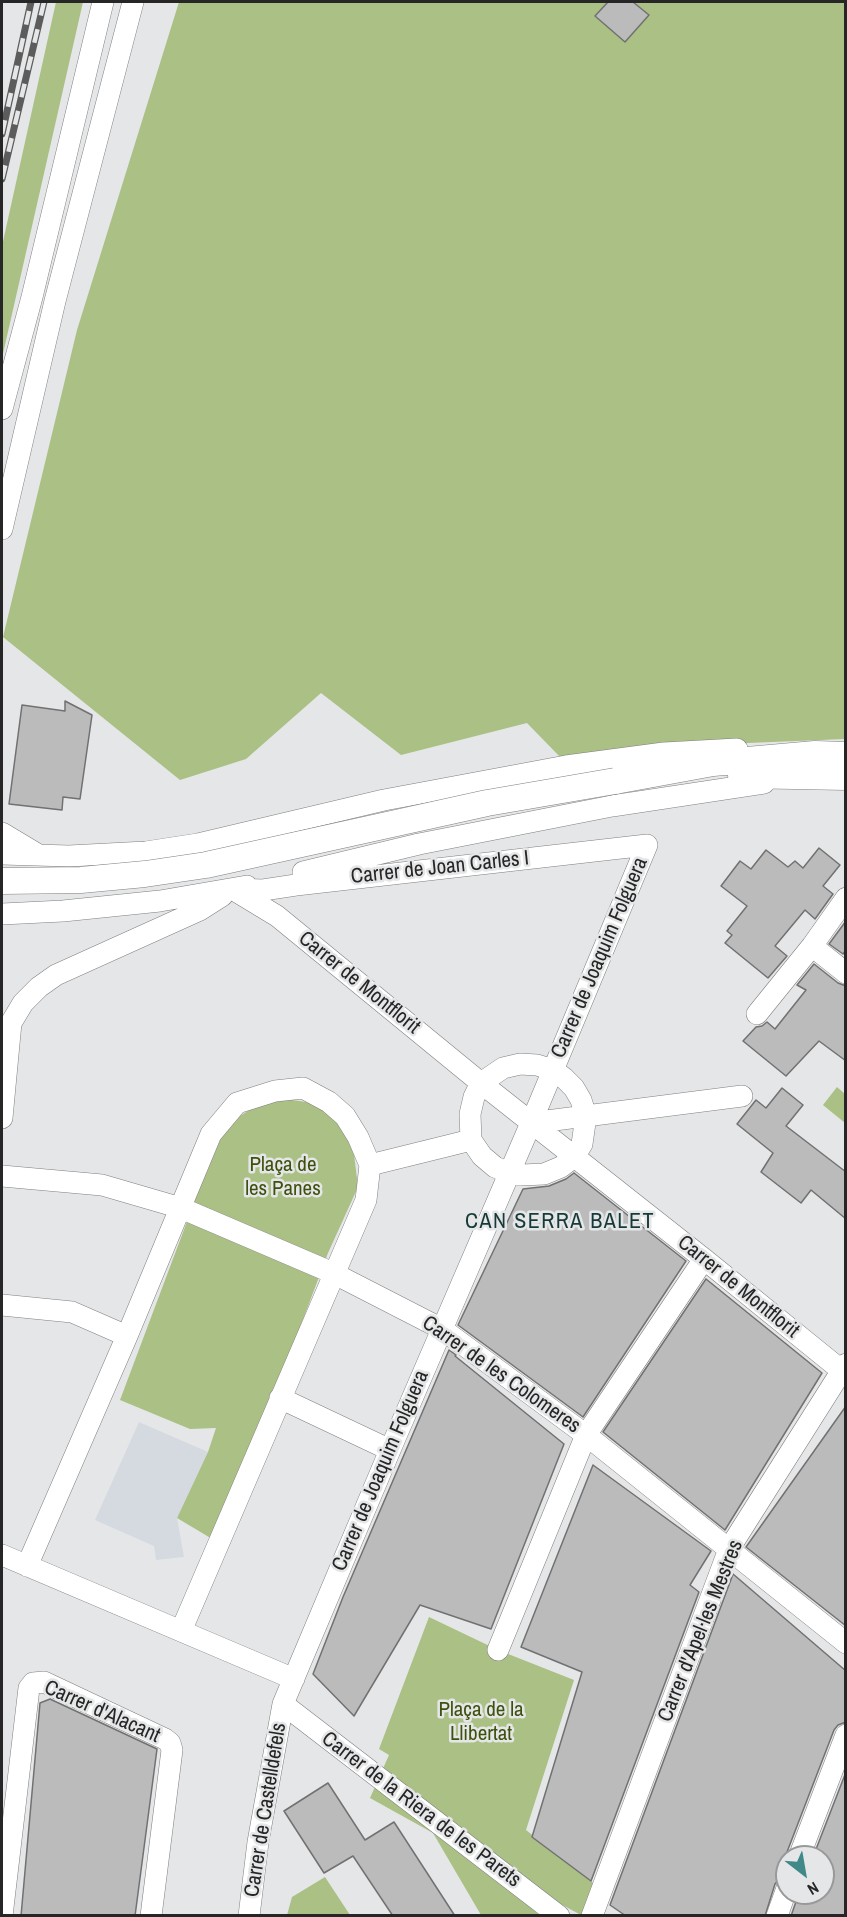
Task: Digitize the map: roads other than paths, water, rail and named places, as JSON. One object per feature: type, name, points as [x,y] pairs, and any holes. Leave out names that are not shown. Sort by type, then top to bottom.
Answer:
[{"type":"main road","points":[[2,881],[102,878],[206,865],[487,803],[615,781],[815,765],[846,755]]},
{"type":"main road","points":[[815,765],[846,777]]},
{"type":"street","points":[[2,409],[38,274],[103,2]]},
{"type":"street","points":[[2,529],[55,301],[133,2]]},
{"type":"street","points":[[2,854],[118,855],[146,852],[198,844],[405,795],[566,766],[664,753],[741,749],[815,765]]},
{"type":"street","points":[[2,914],[160,901],[233,890],[419,844],[815,765]]},
{"type":"street","points":[[2,833],[38,855]]},
{"type":"street","name":"Carrer de Joan Carles I","points":[[233,890],[263,890],[307,883],[646,845]]},
{"type":"street","name":"Carrer de Joaquim Folguera","points":[[283,1704],[531,1123],[646,845]]},
{"type":"street","points":[[146,852],[154,860],[160,901],[160,916],[146,934]]},
{"type":"street","points":[[2,1118],[11,1023],[23,1003],[39,987],[56,975],[200,910],[233,890]]},
{"type":"street","name":"Carrer de Montflorit","points":[[233,890],[277,916],[481,1083],[844,1370]]},
{"type":"street","points":[[757,1014],[812,946],[846,898]]},
{"type":"street","points":[[2,930],[27,913]]},
{"type":"street","points":[[812,946],[846,973]]},
{"type":"street","points":[[537,1065],[553,1070],[574,1088],[586,1116],[582,1143],[574,1157],[561,1167],[544,1174],[522,1175],[495,1167],[482,1156],[471,1140],[470,1114],[474,1097],[481,1083],[503,1068],[537,1065]]},
{"type":"street","points":[[27,1566],[127,1336],[211,1134],[237,1103],[275,1090],[303,1088],[329,1102],[345,1116],[358,1137],[370,1165],[366,1200],[181,1631]]},
{"type":"street","points":[[531,1123],[742,1096]]},
{"type":"street","points":[[370,1165],[471,1140]]},
{"type":"street","name":"Carrer de les Colomeres","points":[[2,1176],[102,1185],[181,1208],[333,1273],[442,1329],[586,1435],[846,1643]]},
{"type":"street","points":[[498,1650],[586,1435],[704,1259]]},
{"type":"street","points":[[2,1305],[72,1312],[127,1336]]},
{"type":"street","name":"Carrer d'Apel·les Mestres","points":[[592,1916],[729,1549],[844,1370]]},
{"type":"street","points":[[280,1398],[390,1449]]},
{"type":"street","points":[[2,1555],[294,1679]]},
{"type":"street","name":"Carrer d'Alacant","points":[[2,1916],[29,1688],[33,1683],[44,1682],[170,1743],[172,1750],[151,1916]]},
{"type":"street","name":"Carrer de Castelldefels","points":[[249,1916],[258,1842],[283,1704]]},
{"type":"street","name":"Carrer de la Riera de les Parets","points":[[283,1704],[559,1916]]},
{"type":"street","points":[[804,1845],[846,1735]]},
{"type":"railway","points":[[2,134],[31,2]]},
{"type":"railway","points":[[2,179],[44,2]]},
{"type":"district","name":"CAN SERRA BALET","points":[[560,1222]]},
{"type":"park label","name":"Plaça de les Panes","points":[[283,1177]]},
{"type":"park label","name":"Plaça de la Llibertat","points":[[481,1722]]}]
